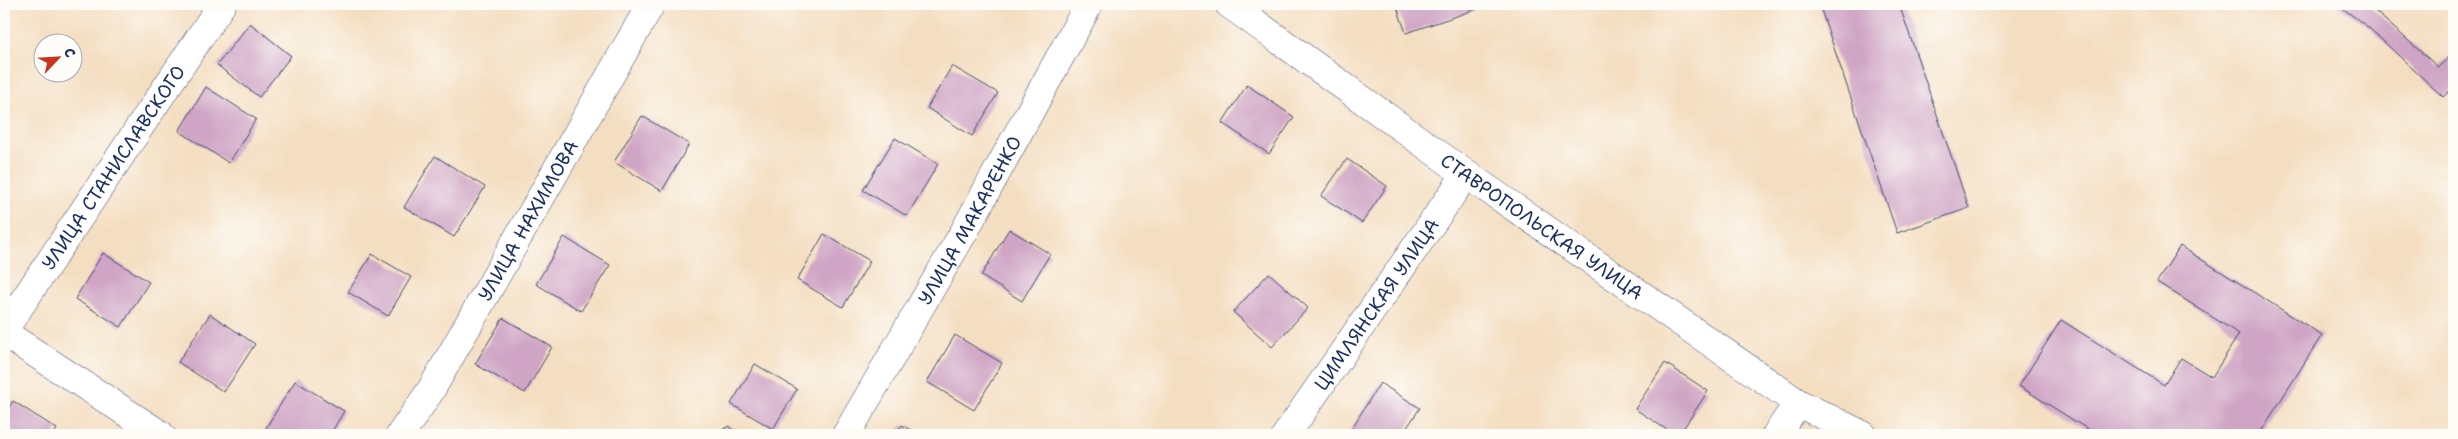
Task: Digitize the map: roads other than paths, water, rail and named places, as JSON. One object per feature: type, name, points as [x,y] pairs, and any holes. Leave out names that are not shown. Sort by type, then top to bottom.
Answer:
[{"type":"street","name":"УЛИЦА СТАНИСЛАВСКОГО","points":[[4,332],[222,4]]},
{"type":"street","name":"УЛИЦА НАХИМОВА","points":[[400,435],[432,390],[651,4]]},
{"type":"street","name":"УЛИЦА МАКАРЕНКО","points":[[846,435],[966,230],[1089,4]]},
{"type":"street","name":"СТАВРОПОЛЬСКАЯ УЛИЦА","points":[[1229,4],[1466,174],[1798,403],[1863,435]]},
{"type":"street","name":"ЦИМЛЯНСКАЯ УЛИЦА","points":[[1286,435],[1466,174]]},
{"type":"street","points":[[4,332],[161,435]]},
{"type":"street","points":[[1776,435],[1798,403]]}]
